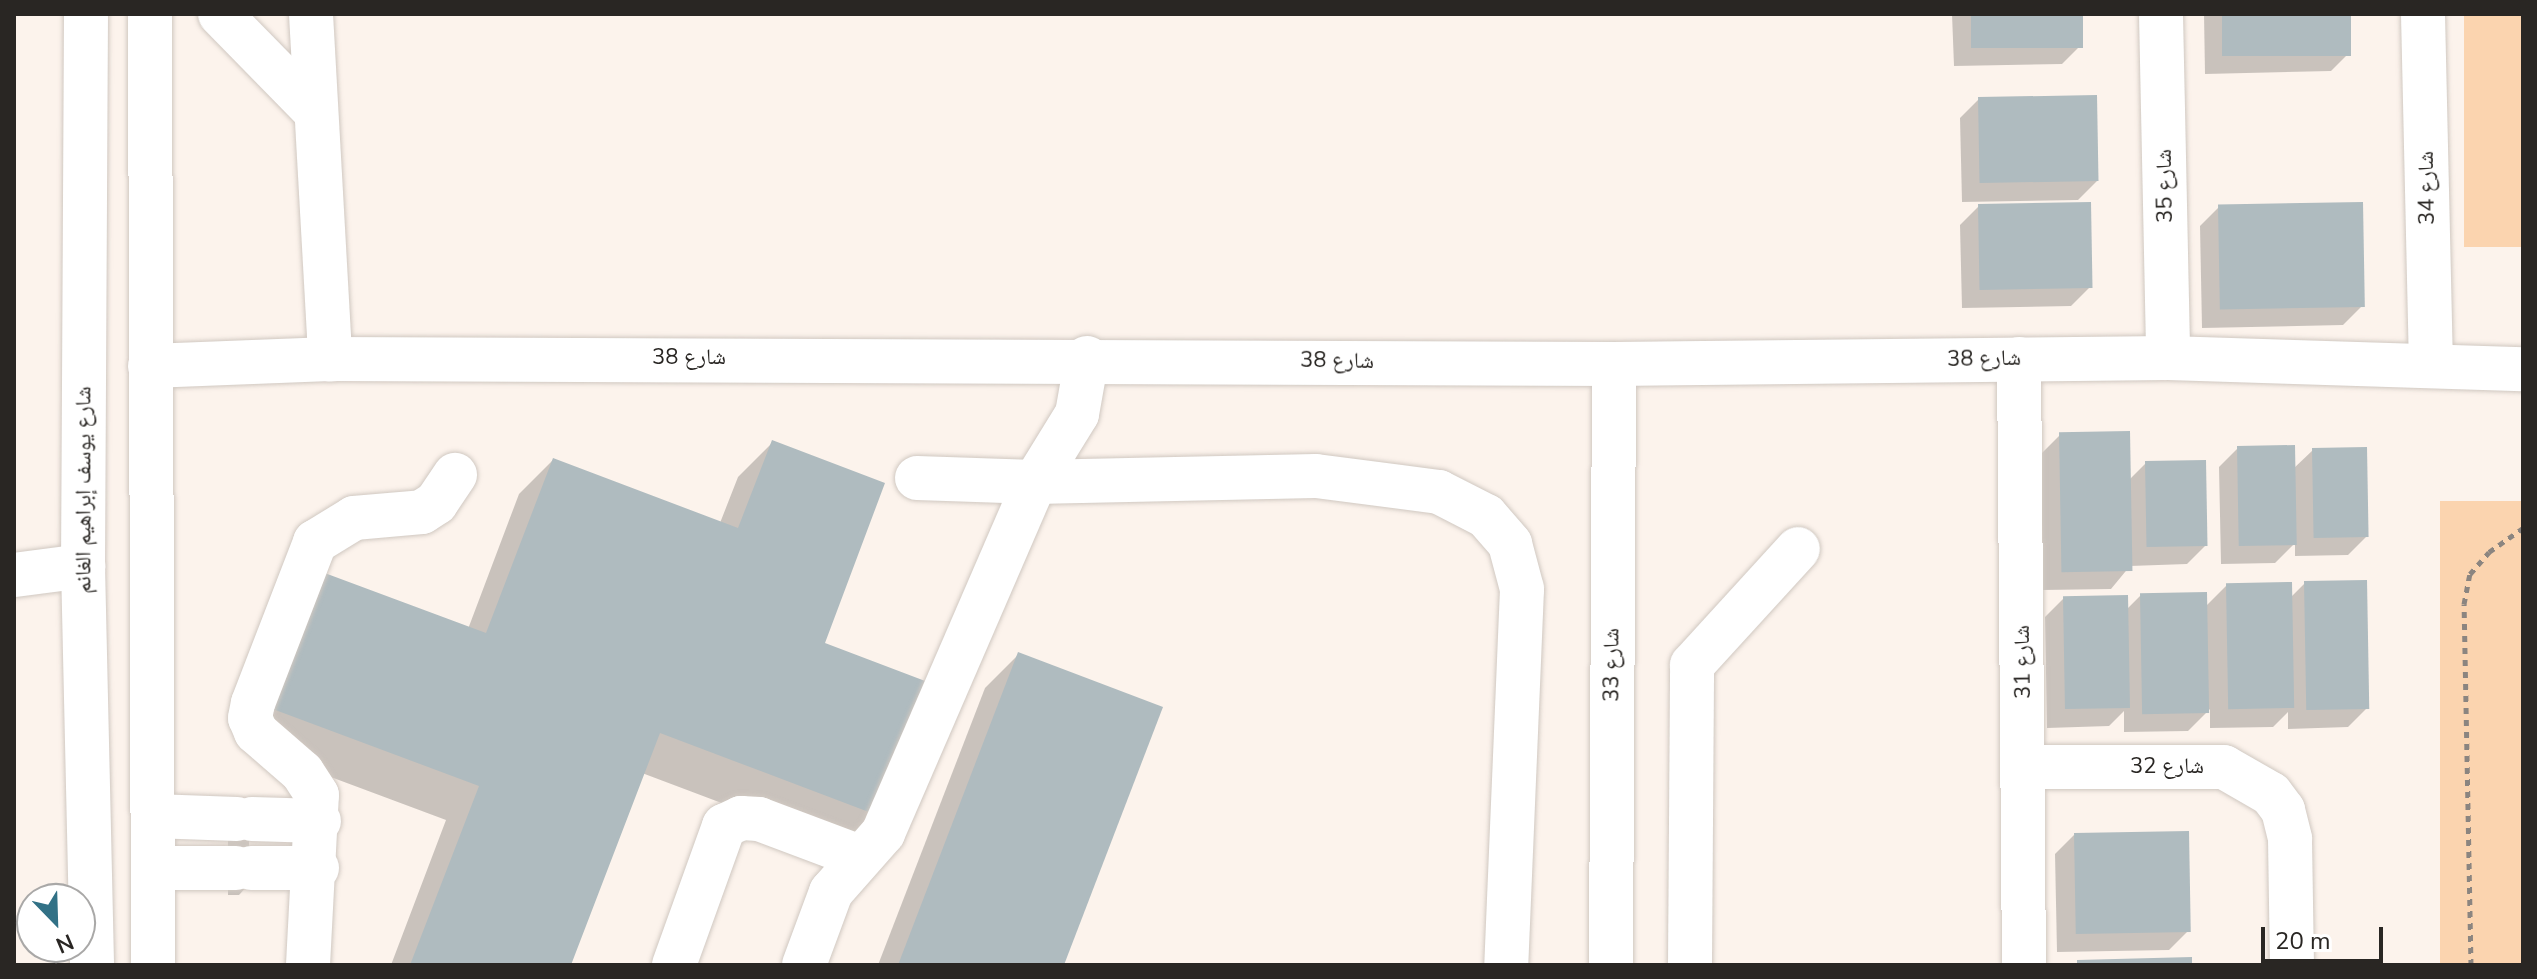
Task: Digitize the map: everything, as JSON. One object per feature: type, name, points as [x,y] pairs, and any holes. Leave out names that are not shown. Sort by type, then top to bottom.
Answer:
[{"type":"street","name":"شارع يوسف إبراهيم الغانم","points":[[86,14],[83,566],[92,965]]},
{"type":"street","points":[[150,14],[153,965]]},
{"type":"street","points":[[220,14],[313,109]]},
{"type":"street","points":[[311,14],[313,109],[330,359]]},
{"type":"street","name":"شارع 35","points":[[2161,14],[2168,358]]},
{"type":"street","name":"شارع 34","points":[[2423,14],[2431,362]]},
{"type":"street","points":[[804,965],[831,892],[883,833],[1035,482],[1077,414],[1087,358]]},
{"type":"street","name":"شارع 38","points":[[150,366],[330,359],[1087,358],[1614,364],[2168,358],[2431,362],[2523,369]]},
{"type":"street","name":"شارع 31","points":[[2019,359],[2025,767],[2024,965]]},
{"type":"street","name":"شارع 33","points":[[1611,965],[1614,364]]},
{"type":"street","points":[[308,965],[319,821],[311,783],[256,732],[250,718],[307,555],[339,523],[422,512],[436,503],[455,475]]},
{"type":"street","points":[[917,478],[1035,482],[1316,476],[1439,492],[1486,516],[1510,544],[1522,589],[1506,965]]},
{"type":"street","points":[[1690,965],[1692,665],[1798,549]]},
{"type":"street","points":[[14,575],[83,566]]},
{"type":"street","name":"شارع 32","points":[[2025,767],[2224,767],[2271,794],[2283,810],[2290,839],[2292,965]]},
{"type":"street","points":[[153,816],[319,821]]},
{"type":"street","points":[[674,965],[724,826],[741,818],[759,819],[860,857]]},
{"type":"street","points":[[153,868],[317,868]]},
{"type":"path","points":[[2471,965],[2464,604],[2470,574],[2489,552],[2523,528]]},
{"type":"shaded area","points":[[2464,14],[2523,14],[2523,247],[2464,247]]},
{"type":"shaded area","points":[[2440,501],[2523,501],[2523,965],[2440,965]]},
{"type":"building","points":[[1971,14],[2083,14],[2083,48],[1971,48]]},
{"type":"building","points":[[2222,14],[2351,14],[2351,56],[2222,56]]},
{"type":"building","points":[[2097,95],[2099,181],[1980,183],[1978,97]]},
{"type":"building","points":[[2091,202],[2093,288],[1980,290],[1978,204]]},
{"type":"building","points":[[2363,202],[2365,307],[2220,310],[2218,205]]},
{"type":"building","points":[[2130,431],[2132,571],[2061,572],[2059,432]]},
{"type":"building","points":[[772,440],[885,483],[825,643],[933,684],[882,817],[660,733],[571,965],[410,965],[479,786],[270,708],[322,572],[486,633],[553,458],[738,528]]},
{"type":"building","points":[[2295,445],[2297,545],[2239,546],[2237,446]]},
{"type":"building","points":[[2367,447],[2369,537],[2314,538],[2312,448]]},
{"type":"building","points":[[2206,460],[2208,546],[2147,547],[2145,461]]},
{"type":"building","points":[[2367,580],[2369,709],[2306,710],[2304,581]]},
{"type":"building","points":[[2292,582],[2294,708],[2228,709],[2226,583]]},
{"type":"building","points":[[2207,592],[2209,713],[2142,714],[2140,593]]},
{"type":"building","points":[[2128,595],[2130,708],[2065,709],[2063,596]]},
{"type":"building","points":[[1018,652],[1163,707],[1064,965],[898,965]]},
{"type":"building","points":[[2189,831],[2191,932],[2076,934],[2074,833]]},
{"type":"building","points":[[2192,957],[2192,965],[2077,965],[2077,960]]}]
